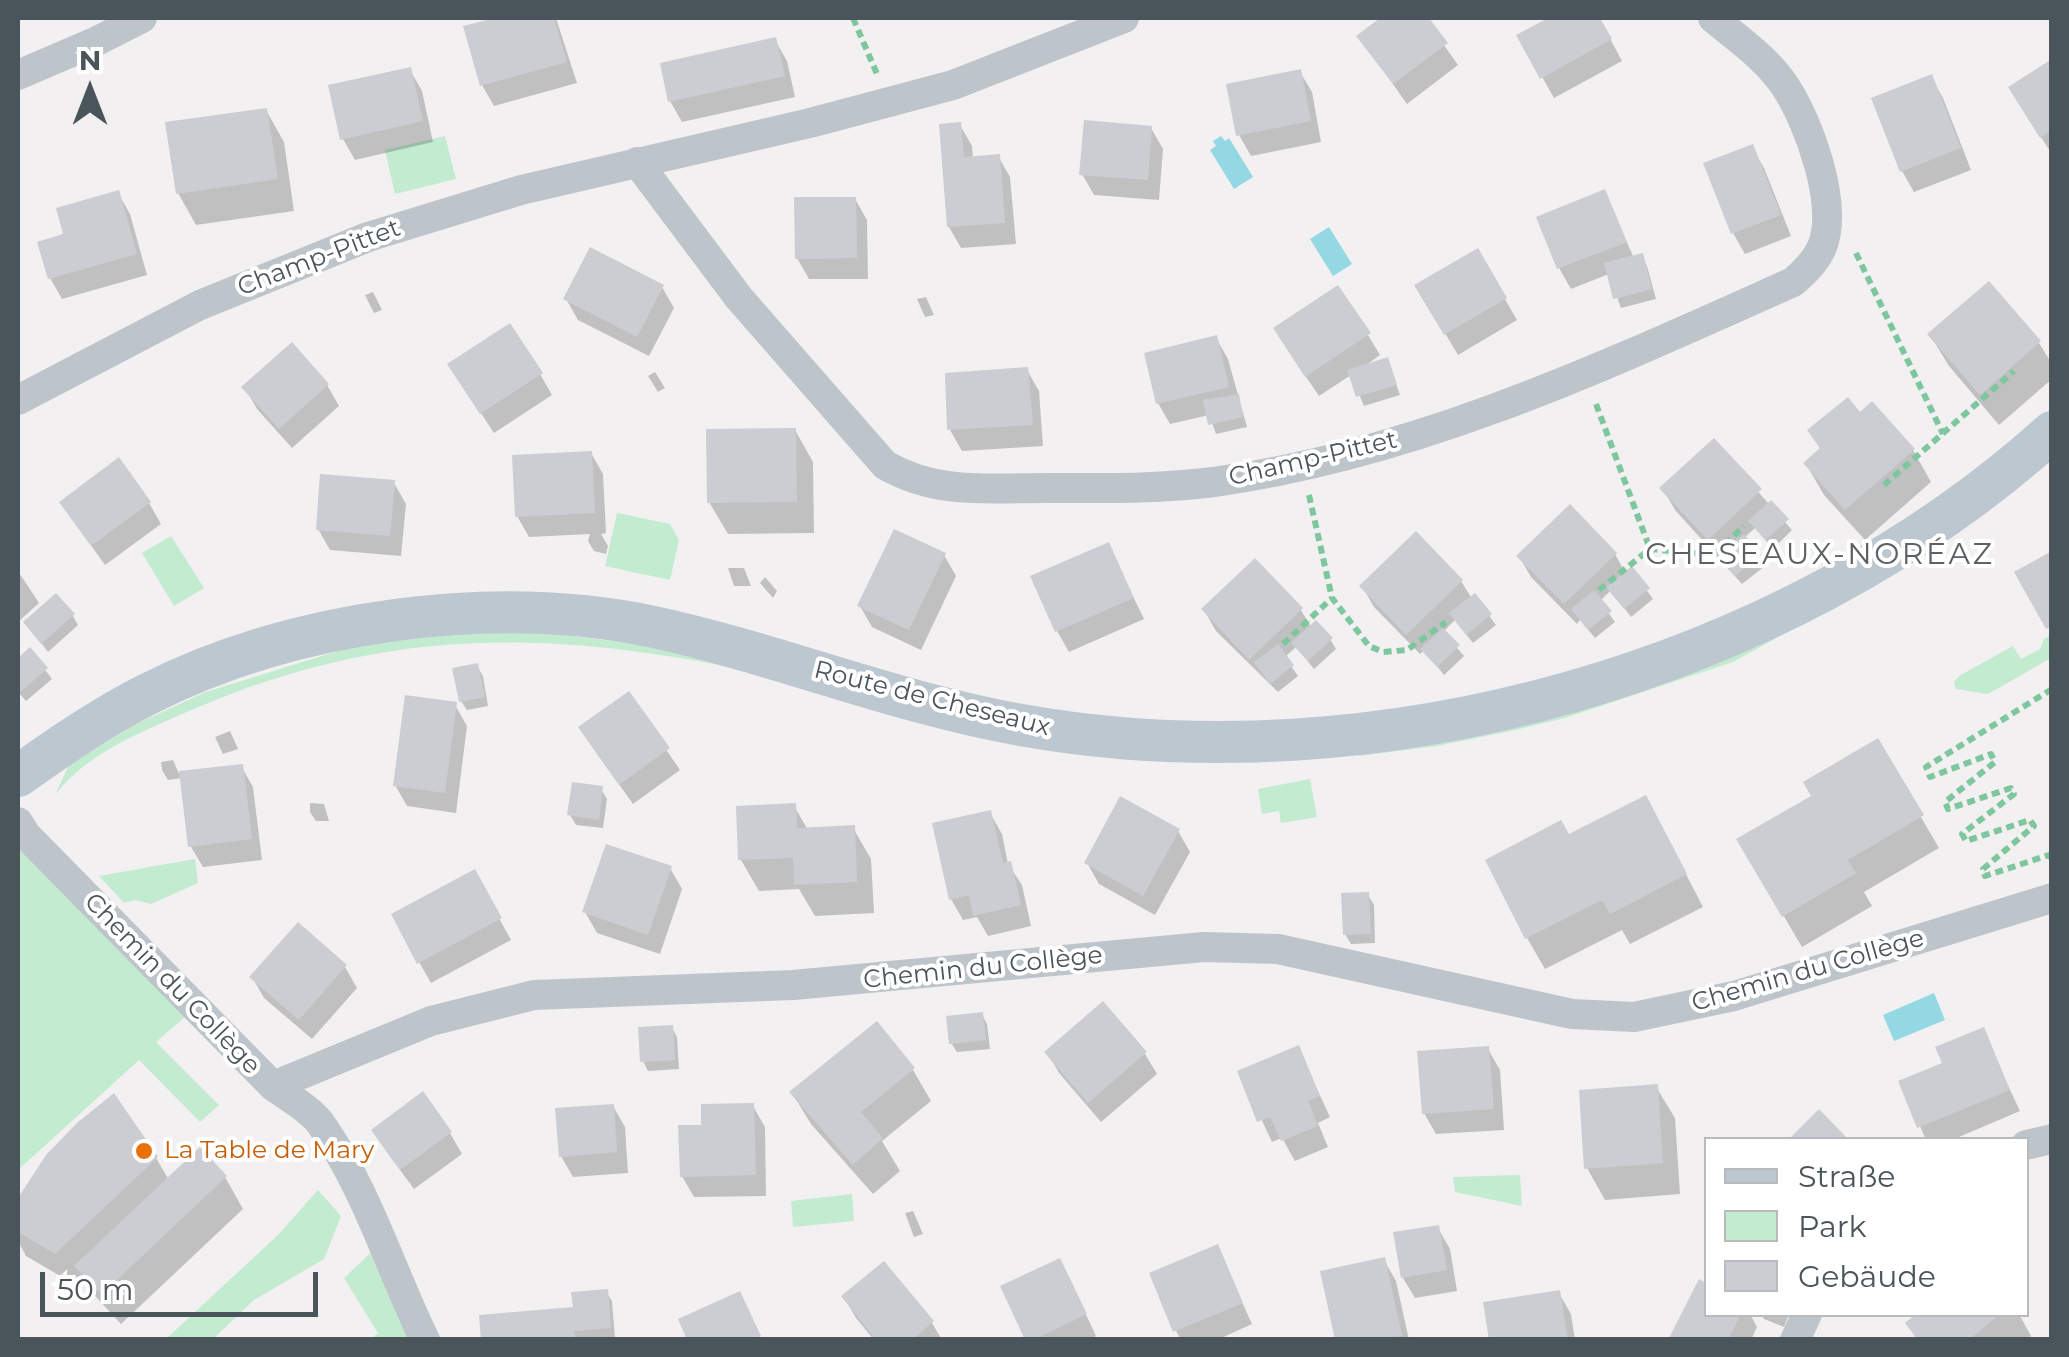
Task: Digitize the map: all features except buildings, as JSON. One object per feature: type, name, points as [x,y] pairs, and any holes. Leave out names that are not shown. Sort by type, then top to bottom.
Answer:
[{"type":"street","points":[[18,76],[142,18]]},
{"type":"street","name":"Champ-Pittet","points":[[18,400],[200,305],[302,261],[472,204],[953,86],[1124,18]]},
{"type":"street","name":"Champ-Pittet","points":[[637,162],[739,298],[869,450],[885,466],[902,475],[939,487],[1172,486],[1252,476],[1355,453],[1454,422],[1585,374],[1794,282],[1817,258],[1824,244],[1827,204],[1811,142],[1796,105],[1766,63],[1713,18]]},
{"type":"street","name":"Route de Cheseaux","points":[[18,776],[74,736],[132,702],[208,668],[270,646],[329,633],[448,616],[582,617],[653,627],[984,717],[1100,737],[1180,742],[1268,740],[1352,734],[1450,720],[1541,700],[1615,678],[1670,661],[1745,630],[1880,560],[2002,476],[2052,432]]},
{"type":"street","name":"Chemin du Collège","points":[[18,822],[26,835],[272,1086],[431,1021],[534,995],[826,983],[1204,947],[1278,949],[1572,1014],[1634,1017],[1734,996],[2052,898]]},
{"type":"street","points":[[272,1086],[319,1121],[376,1222],[392,1274],[424,1340]]},
{"type":"street","points":[[1796,1340],[1807,1317]]},
{"type":"path","points":[[853,18],[890,102]]},
{"type":"path","points":[[1853,247],[1942,434]]},
{"type":"path","points":[[1884,485],[2014,371]]},
{"type":"path","points":[[1585,374],[1650,549]]},
{"type":"path","points":[[1302,465],[1332,598],[1369,646],[1383,652],[1407,650],[1446,622]]},
{"type":"path","points":[[1599,590],[1650,549],[1701,554],[1719,550],[1744,526]]},
{"type":"path","points":[[1283,644],[1332,598]]},
{"type":"path","points":[[2052,689],[1926,768],[1930,776],[1991,754],[1995,762],[1945,802],[1948,809],[2010,788],[2014,794],[1962,834],[1966,841],[2030,820],[2034,826],[1983,869],[1985,876],[2050,855],[2052,860]]},
{"type":"green space","points":[[445,136],[456,179],[395,194],[385,150]]},
{"type":"green space","points":[[617,513],[670,524],[679,540],[670,580],[605,566]]},
{"type":"green space","points":[[171,536],[204,588],[174,606],[142,553]]},
{"type":"green space","points":[[481,631],[547,633],[670,648],[750,671],[601,647],[531,643],[393,651],[254,685],[182,714],[97,757],[55,795],[69,765],[136,724],[206,692],[341,650],[401,637]]},
{"type":"green space","points":[[1772,635],[1775,639],[1733,662],[1565,718],[1437,746],[1359,756],[1341,746]]},
{"type":"green space","points":[[2051,635],[2051,658],[1988,694],[1956,689],[1954,682],[1959,676],[2013,646],[2021,659],[2040,649],[2044,639]]},
{"type":"green space","points":[[1310,779],[1317,817],[1281,823],[1279,811],[1262,814],[1258,789]]},
{"type":"green space","points":[[18,815],[195,1008],[156,1042],[219,1105],[200,1122],[139,1060],[18,1170]]},
{"type":"green space","points":[[195,859],[198,883],[151,904],[135,900],[124,903],[99,876]]},
{"type":"green space","points":[[1520,1175],[1522,1206],[1455,1192],[1453,1177]]},
{"type":"green space","points":[[318,1190],[341,1216],[324,1259],[254,1300],[213,1339],[166,1339],[279,1234]]},
{"type":"green space","points":[[852,1194],[854,1221],[793,1227],[791,1201]]},
{"type":"green space","points":[[382,1242],[425,1339],[372,1339],[378,1333],[344,1278]]},
{"type":"water","points":[[1221,136],[1225,141],[1229,138],[1253,177],[1234,189],[1210,150],[1216,146],[1213,141]]},
{"type":"water","points":[[1329,227],[1352,264],[1333,276],[1310,239]]},
{"type":"water","points":[[1934,993],[1945,1020],[1894,1041],[1883,1015]]},
{"type":"place","name":"La Table de Mary","points":[[144,1151]]},
{"type":"district","name":"CHESEAUX-NORÉAZ","points":[[1820,555]]}]
